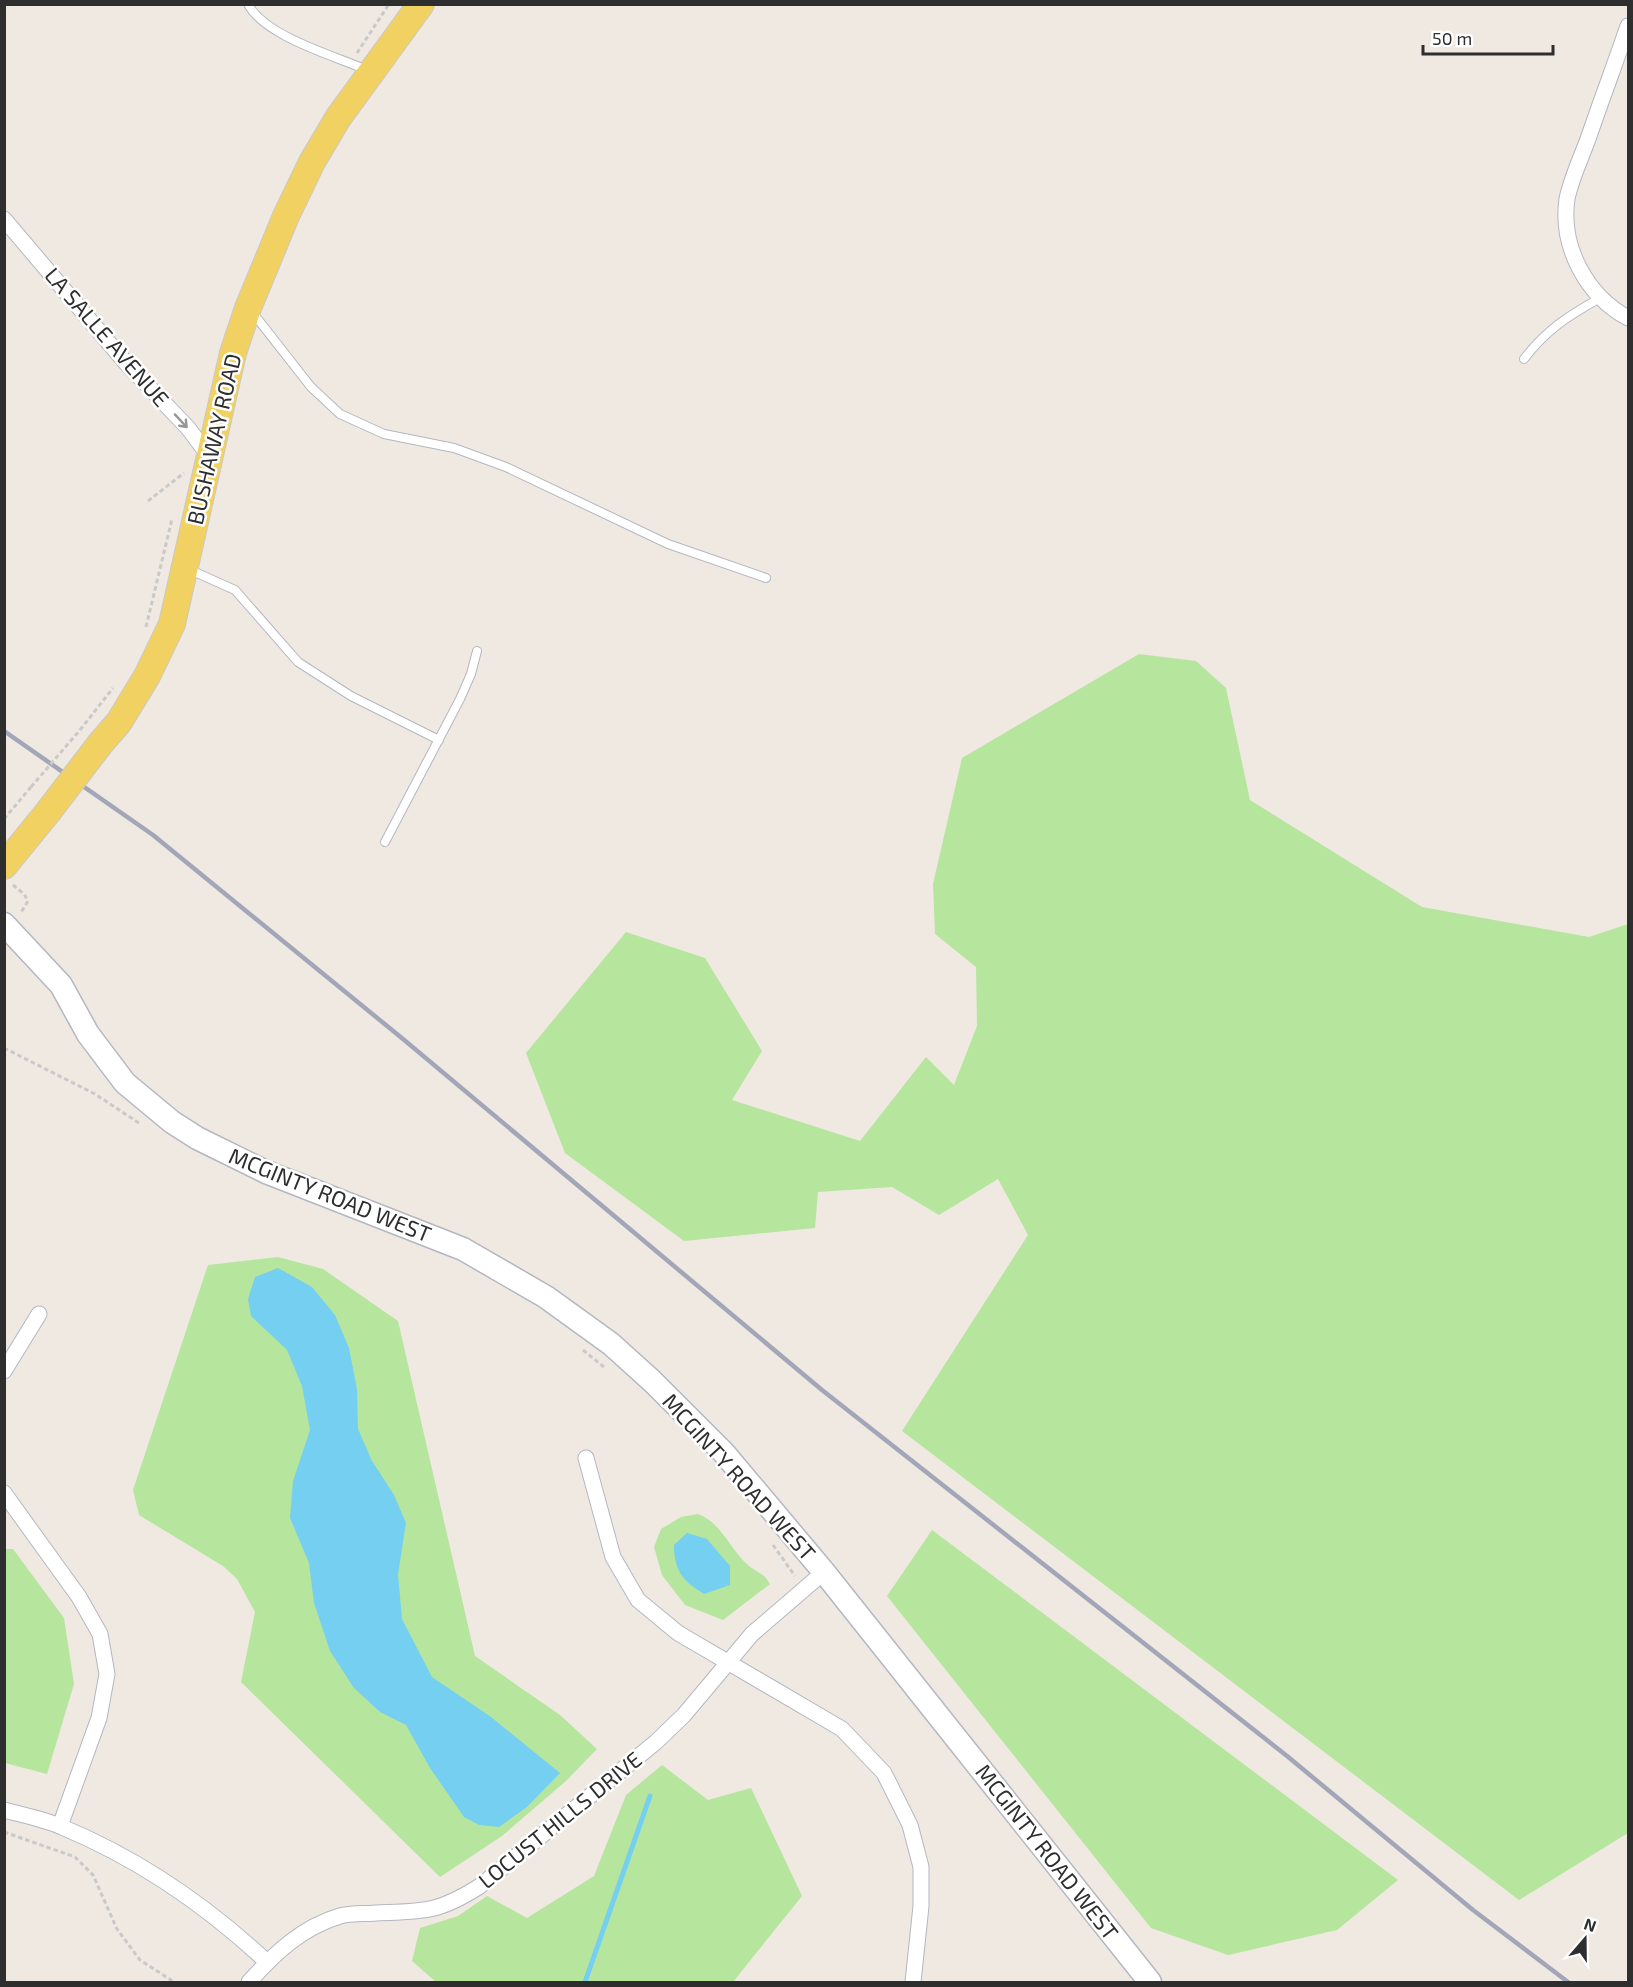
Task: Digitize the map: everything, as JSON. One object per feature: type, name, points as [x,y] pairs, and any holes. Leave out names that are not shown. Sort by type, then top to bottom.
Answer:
[{"type":"main road","name":"BUSHAWAY ROAD","points":[[7,874],[48,812],[119,722],[165,641],[186,567],[233,353],[248,308],[312,162],[370,71],[421,4]]},
{"type":"main road","name":"MCGINTY ROAD WEST","points":[[4,924],[61,985],[88,1034],[125,1083],[149,1105],[197,1138],[266,1172],[463,1249],[546,1297],[611,1344],[652,1381],[724,1453],[824,1572],[1150,1983]]},
{"type":"street","points":[[1629,26],[1567,200],[1567,227],[1573,253],[1583,277],[1600,298],[1629,318]]},
{"type":"street","name":"LA SALLE AVENUE","points":[[4,219],[126,363],[188,428],[209,456]]},
{"type":"street","points":[[4,1371],[39,1314]]},
{"type":"street","points":[[586,1458],[613,1557],[638,1600],[678,1633],[842,1729],[884,1773],[910,1825],[921,1867],[921,1906],[914,1983]]},
{"type":"street","points":[[4,1493],[79,1596],[100,1634],[107,1674],[99,1718],[60,1826]]},
{"type":"street","name":"LOCUST HILLS DRIVE","points":[[249,1983],[267,1962],[302,1932],[341,1915],[419,1912],[452,1904],[480,1886],[656,1742],[731,1663],[752,1634],[824,1572]]},
{"type":"street","points":[[4,1810],[60,1826],[118,1853],[174,1885],[234,1931],[267,1962]]},
{"type":"lane","points":[[248,4],[253,14],[268,26],[370,71]]},
{"type":"lane","points":[[1524,360],[1540,338],[1566,318],[1600,298]]},
{"type":"lane","points":[[248,308],[311,387],[340,414],[384,434],[454,448],[506,467],[668,543],[766,578]]},
{"type":"lane","points":[[186,567],[235,590],[298,662],[351,696],[439,740]]},
{"type":"lane","points":[[385,842],[471,674],[477,651]]},
{"type":"path","points":[[148,501],[184,473],[182,483]]},
{"type":"path","points":[[144,631],[173,515]]},
{"type":"path","points":[[4,819],[80,730],[114,685]]},
{"type":"path","points":[[7,874],[28,901]]},
{"type":"path","points":[[4,1048],[94,1094],[143,1125]]},
{"type":"path","points":[[574,1344],[612,1373]]},
{"type":"path","points":[[772,1544],[805,1588]]},
{"type":"path","points":[[4,1832],[75,1857],[93,1875],[117,1929],[140,1960],[174,1983]]},
{"type":"green space","points":[[1139,654],[1196,661],[1226,688],[1250,800],[1422,907],[1589,937],[1628,924],[1628,1833],[1519,1900],[902,1431],[1028,1235],[998,1179],[939,1215],[892,1187],[818,1192],[815,1228],[684,1241],[565,1153],[526,1053],[626,932],[705,958],[762,1051],[732,1100],[860,1141],[926,1057],[954,1085],[977,1026],[976,967],[935,934],[933,884],[962,758]]},
{"type":"green space","points":[[278,1257],[323,1269],[398,1321],[475,1656],[560,1715],[597,1749],[566,1781],[502,1836],[440,1877],[241,1682],[255,1612],[237,1579],[223,1566],[139,1515],[133,1490],[208,1265]]},
{"type":"green space","points":[[698,1514],[720,1530],[742,1559],[770,1584],[723,1620],[685,1605],[662,1575],[654,1547],[661,1529],[681,1517]]},
{"type":"green space","points":[[932,1530],[1398,1880],[1337,1930],[1228,1955],[1151,1928],[887,1596]]},
{"type":"green space","points":[[4,1549],[13,1549],[64,1618],[74,1684],[47,1774],[5,1763]]},
{"type":"green space","points":[[662,1765],[708,1800],[751,1788],[802,1896],[733,1982],[436,1982],[412,1961],[420,1928],[458,1916],[487,1896],[527,1918],[594,1876],[626,1795]]},
{"type":"water","points":[[278,1268],[312,1287],[335,1315],[349,1348],[357,1389],[358,1429],[372,1461],[394,1495],[406,1523],[398,1574],[402,1619],[432,1677],[491,1717],[560,1773],[527,1807],[499,1827],[479,1825],[464,1817],[430,1768],[406,1725],[380,1712],[354,1688],[330,1651],[314,1603],[309,1563],[290,1518],[293,1481],[310,1430],[302,1386],[287,1350],[251,1316],[248,1299],[255,1277]]},
{"type":"water","points":[[687,1533],[707,1539],[730,1566],[730,1585],[704,1594],[685,1580],[678,1569],[674,1545]]},
{"type":"waterway","points":[[585,1982],[650,1796]]},
{"type":"railway","points":[[4,731],[153,835],[403,1039],[822,1390],[1287,1756],[1473,1910],[1568,1982]]}]
